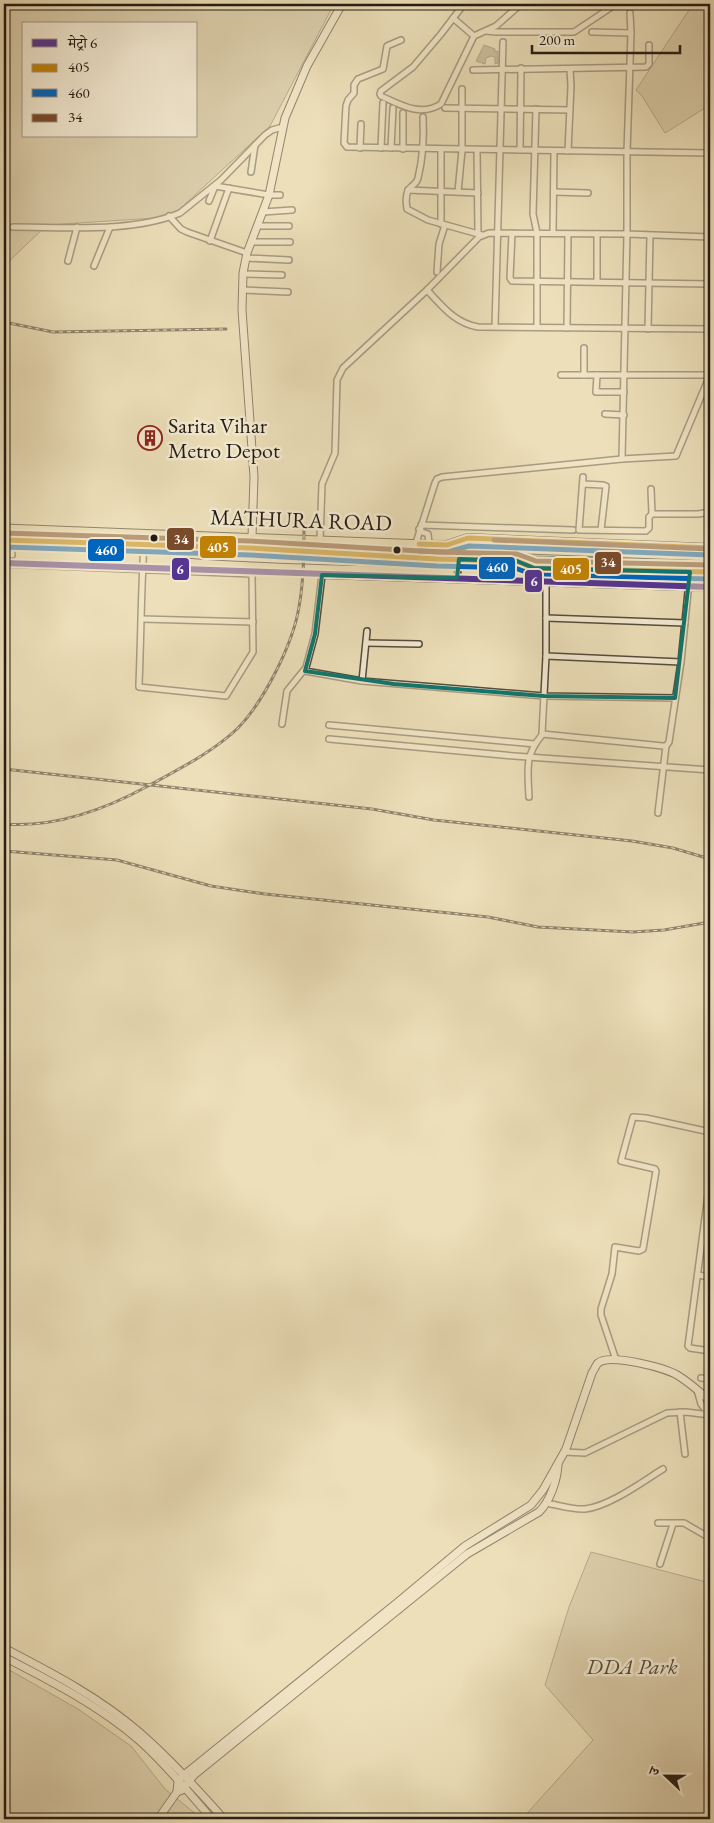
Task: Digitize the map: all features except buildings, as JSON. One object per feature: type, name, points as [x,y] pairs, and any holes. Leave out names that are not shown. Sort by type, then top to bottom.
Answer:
[{"type":"highway","name":"MATHURA ROAD","points":[[4,529],[710,556]]},
{"type":"highway","name":"MATHURA ROAD","points":[[8,540],[130,543],[458,560],[710,565]]},
{"type":"main road","name":"MATHURA ROAD","points":[[447,545],[468,538],[706,547]]},
{"type":"main road","points":[[517,562],[534,568],[710,572]]},
{"type":"street","points":[[252,537],[254,477],[242,290],[243,274],[251,242],[269,195],[289,107],[307,66],[342,4]]},
{"type":"street","points":[[464,4],[413,67],[381,91],[381,96],[411,110],[437,106],[444,98],[474,36],[500,24],[521,4]]},
{"type":"street","points":[[486,31],[574,32],[616,4]]},
{"type":"street","points":[[622,459],[630,13]]},
{"type":"street","points":[[453,18],[474,36]]},
{"type":"street","points":[[592,32],[631,33]]},
{"type":"street","points":[[401,40],[387,46],[381,71],[355,82],[354,93],[346,106],[344,142],[347,147],[710,153]]},
{"type":"street","points":[[495,326],[503,42]]},
{"type":"street","points":[[472,70],[647,66],[649,45]]},
{"type":"street","points":[[520,150],[521,68]]},
{"type":"street","points":[[568,151],[570,69]]},
{"type":"street","points":[[458,192],[462,150],[462,89]]},
{"type":"street","points":[[381,148],[383,103]]},
{"type":"street","points":[[391,148],[393,108]]},
{"type":"street","points":[[445,108],[570,110]]},
{"type":"street","points":[[536,109],[533,214],[537,233],[537,327]]},
{"type":"street","points":[[403,113],[403,149]]},
{"type":"street","points":[[423,117],[423,149],[418,181],[408,190],[407,210],[421,217],[480,235],[537,233],[710,237]]},
{"type":"street","points":[[360,148],[361,124]]},
{"type":"street","points":[[13,227],[110,226],[140,223],[180,213],[215,186],[272,130],[283,127]]},
{"type":"street","points":[[250,172],[255,145]]},
{"type":"street","points":[[437,272],[438,244],[443,225],[441,149]]},
{"type":"street","points":[[320,540],[322,484],[336,450],[337,380],[342,368],[427,290],[480,235],[477,150]]},
{"type":"street","points":[[553,234],[554,151]]},
{"type":"street","points":[[215,186],[269,195],[280,195]]},
{"type":"street","points":[[209,201],[215,186]]},
{"type":"street","points":[[210,241],[229,188]]},
{"type":"street","points":[[408,190],[478,193]]},
{"type":"street","points":[[554,192],[588,193]]},
{"type":"street","points":[[263,212],[292,210]]},
{"type":"street","points":[[168,216],[181,229],[247,255],[289,260]]},
{"type":"street","points":[[94,266],[110,226]]},
{"type":"street","points":[[257,226],[289,226]]},
{"type":"street","points":[[68,261],[77,227]]},
{"type":"street","points":[[512,233],[510,280],[710,284]]},
{"type":"street","points":[[568,234],[568,328]]},
{"type":"street","points":[[597,234],[597,282]]},
{"type":"street","points":[[648,329],[650,236]]},
{"type":"street","points":[[251,242],[290,242]]},
{"type":"street","points":[[243,274],[282,276]]},
{"type":"street","points":[[242,290],[288,292]]},
{"type":"street","points":[[427,290],[456,320],[478,327],[710,329]]},
{"type":"street","points":[[584,348],[584,375]]},
{"type":"street","points":[[416,544],[435,483],[437,479],[442,477],[622,459],[676,456],[710,375],[561,375]]},
{"type":"street","points":[[596,375],[596,392],[624,392]]},
{"type":"street","points":[[605,414],[624,415]]},
{"type":"street","points":[[583,477],[579,530],[646,531],[649,528],[649,517],[652,514],[651,489]]},
{"type":"street","points":[[582,484],[606,486],[601,530]]},
{"type":"street","points":[[652,514],[698,514],[710,512]]},
{"type":"street","points":[[420,527],[574,530]]},
{"type":"street","points":[[420,527],[422,532],[428,534],[429,544]]},
{"type":"street","points":[[8,540],[12,556]]},
{"type":"street","points":[[706,547],[710,543]]},
{"type":"street","points":[[4,564],[142,569],[251,573],[253,575],[254,622],[252,656],[228,694],[224,697],[139,687],[142,569],[144,545]]},
{"type":"street","points":[[457,578],[458,560]]},
{"type":"street","points":[[658,813],[666,746],[681,662],[690,572]]},
{"type":"street","points":[[282,724],[287,692],[304,670],[315,634],[322,575],[457,578],[710,588]]},
{"type":"street","points":[[529,797],[528,757],[542,735],[546,656],[546,581]]},
{"type":"street","points":[[546,618],[685,623]]},
{"type":"street","points":[[142,620],[254,622]]},
{"type":"street","points":[[362,680],[367,631]]},
{"type":"street","points":[[366,643],[419,644]]},
{"type":"street","points":[[546,656],[681,662]]},
{"type":"street","points":[[304,670],[362,680],[544,696],[674,698]]},
{"type":"street","points":[[329,724],[535,744]]},
{"type":"street","points":[[542,735],[666,746]]},
{"type":"street","points":[[329,738],[528,757],[710,770]]},
{"type":"street","points":[[616,1360],[601,1315],[601,1309],[611,1283],[615,1247],[639,1251],[643,1249],[656,1171],[655,1168],[621,1161],[633,1117],[646,1118],[710,1132]]},
{"type":"street","points":[[710,1180],[707,1228],[702,1248],[688,1346],[690,1348],[710,1351]]},
{"type":"street","points":[[702,1248],[710,1249]]},
{"type":"street","points":[[698,1276],[710,1277]]},
{"type":"street","points":[[177,1792],[178,1781],[184,1775],[465,1546],[532,1505],[558,1465],[598,1363],[616,1360],[631,1361],[672,1373],[710,1401]]},
{"type":"street","points":[[701,1378],[710,1379]]},
{"type":"street","points":[[697,1390],[701,1404],[710,1414]]},
{"type":"street","points":[[564,1452],[585,1453],[661,1415],[680,1412],[710,1414]]},
{"type":"street","points":[[680,1412],[685,1454]]},
{"type":"street","points":[[158,1819],[177,1792],[190,1780],[467,1554],[539,1512],[546,1503],[556,1478],[558,1465]]},
{"type":"street","points":[[546,1503],[583,1509],[593,1507],[606,1502],[662,1469]]},
{"type":"street","points":[[658,1523],[684,1524],[710,1538]]},
{"type":"street","points":[[660,1564],[673,1524]]},
{"type":"street","points":[[4,1648],[55,1675],[98,1701],[139,1731],[190,1780],[224,1819]]},
{"type":"street","points":[[4,1658],[100,1711],[140,1741],[212,1819]]},
{"type":"highlighted area","points":[[459,559],[517,561],[534,568],[690,572],[675,698],[544,696],[394,684],[305,671],[315,634],[322,575],[457,578]]},
{"type":"green space","points":[[4,4],[334,4],[270,126],[171,217],[47,225],[4,266]]},
{"type":"green space","points":[[693,4],[710,4],[710,105],[665,133],[642,96],[636,90]]},
{"type":"green space","name":"DDA Park","points":[[591,1552],[710,1583],[710,1819],[522,1819],[593,1740],[545,1685],[569,1607]]},
{"type":"green space","points":[[4,1667],[78,1709],[131,1746],[165,1789],[202,1819],[4,1819]]},
{"type":"shaded area","points":[[484,45],[495,49],[495,52],[498,51],[498,63],[495,64],[495,57],[491,56],[486,58],[485,64],[476,61]]},
{"type":"railway","points":[[4,322],[53,332],[226,329]]},
{"type":"railway","points":[[4,824],[42,823],[79,816],[97,810],[131,795],[195,760],[218,745],[238,728],[248,717],[267,688],[291,638],[296,622],[302,586],[304,524]]},
{"type":"railway","points":[[4,769],[372,809],[434,820],[632,841],[673,848],[710,859]]},
{"type":"railway","points":[[4,851],[117,860],[211,886],[265,894],[488,917],[538,927],[633,932],[664,930],[710,922]]},
{"type":"metro line","name":"6","points":[[4,563],[710,587]]},
{"type":"transit line","name":"34","points":[[4,533],[250,541],[437,552],[517,554],[536,561],[710,565]]},
{"type":"transit line","name":"405","points":[[419,544],[447,545],[468,538],[710,548]]},
{"type":"transit line","name":"405","points":[[4,540],[250,548],[437,559],[517,561],[534,568],[710,572]]},
{"type":"transit line","name":"34","points":[[494,540],[710,549]]},
{"type":"transit line","name":"460","points":[[419,551],[448,552],[469,546],[710,555]]},
{"type":"transit line","name":"460","points":[[4,547],[250,555],[437,566],[515,568],[534,575],[710,579]]},
{"type":"place","name":"Sarita Vihar Metro Depot","points":[[150,438]]}]
